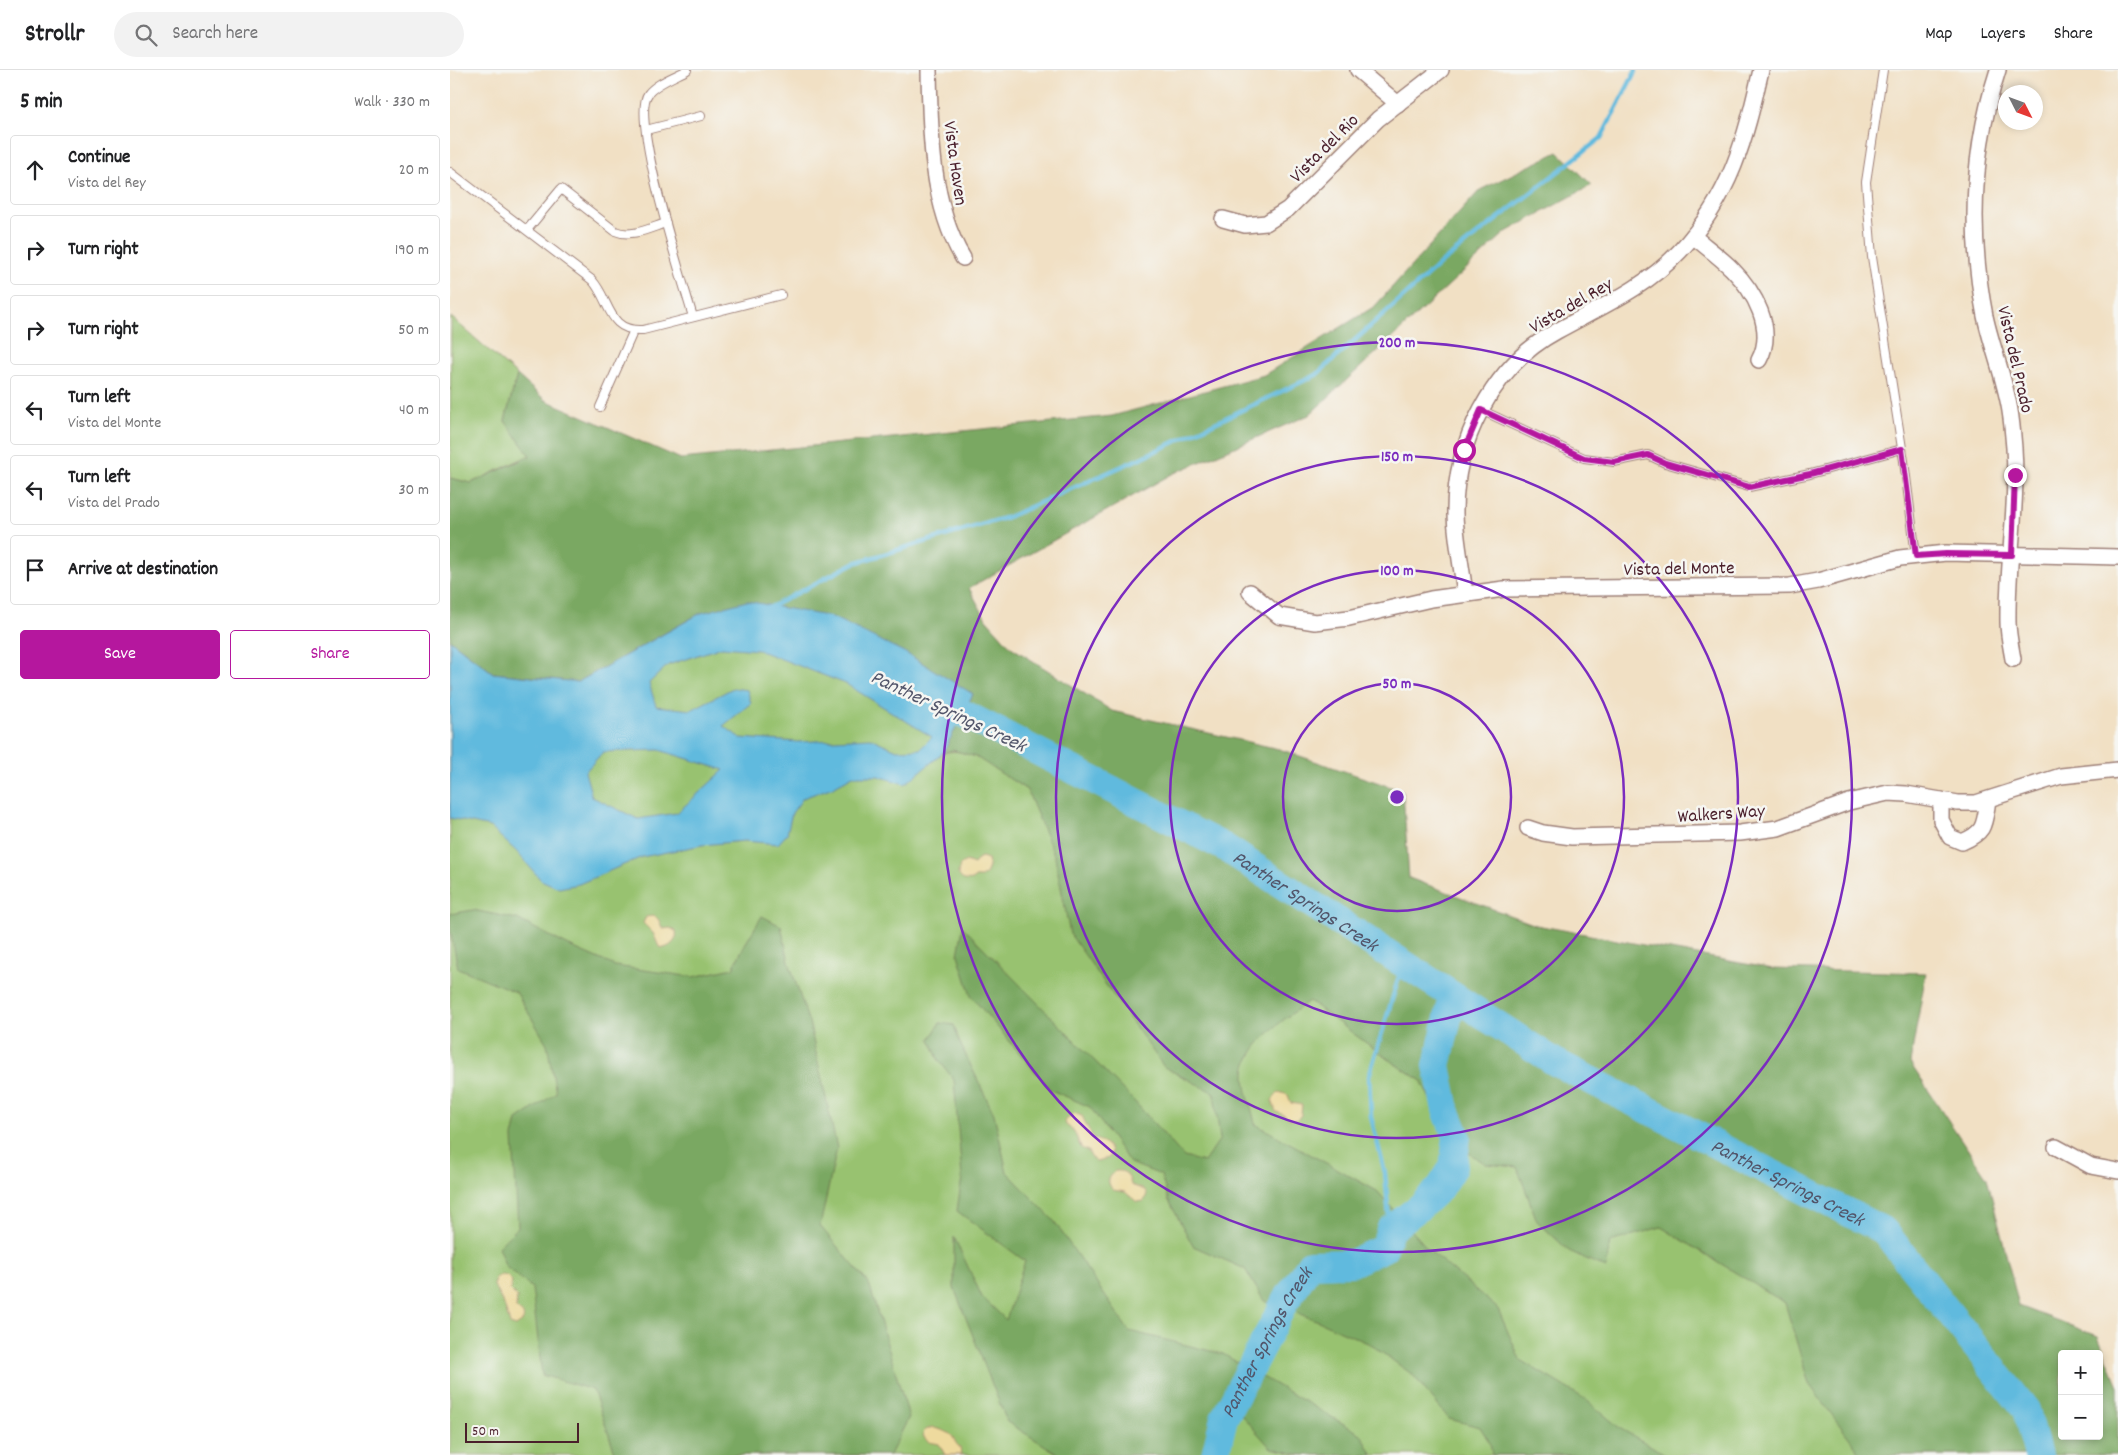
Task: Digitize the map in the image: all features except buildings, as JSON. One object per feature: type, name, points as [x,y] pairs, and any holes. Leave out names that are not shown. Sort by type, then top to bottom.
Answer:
[{"type":"street","name":"Vista Haven","points":[[929,70],[930,118],[945,221],[953,242],[963,258]]},
{"type":"street","points":[[1358,70],[1398,104]]},
{"type":"street","name":"Vista del Rio","points":[[1224,219],[1245,225],[1266,223],[1288,209],[1378,119],[1441,70]]},
{"type":"street","name":"Vista del Rey","points":[[1466,594],[1457,537],[1456,493],[1464,450],[1481,410],[1506,374],[1538,344],[1556,332],[1636,289],[1659,271],[1693,236],[1715,205],[1740,153],[1761,70]]},
{"type":"street","name":"Vista del Prado","points":[[1998,70],[1982,126],[1976,173],[1975,204],[1977,266],[1984,308],[2010,411],[2015,475],[2008,622],[2013,659]]},
{"type":"street","points":[[1693,236],[1731,267],[1748,289],[1761,314],[1766,335],[1764,350],[1759,360]]},
{"type":"street","name":"Vista del Monte","points":[[1250,592],[1279,616],[1315,622],[1349,618],[1431,599],[1504,589],[1790,586],[1818,582],[1900,558],[1946,554],[2118,557]]},
{"type":"street","name":"Walkers Way","points":[[1528,828],[1543,833],[1572,837],[1740,833],[1778,828],[1849,802],[1888,793],[1958,803],[1976,803],[2062,776],[2118,770]]},
{"type":"street","points":[[1941,800],[1941,820],[1950,837],[1962,842],[1977,836],[1984,824],[1988,800]]},
{"type":"street","points":[[2056,1147],[2091,1166],[2118,1171]]},
{"type":"lane","points":[[687,70],[648,93],[643,106],[654,180],[693,317]]},
{"type":"lane","points":[[1883,70],[1866,182],[1872,257],[1902,449],[1916,556]]},
{"type":"lane","points":[[646,130],[701,116]]},
{"type":"lane","points":[[450,172],[592,280],[601,293],[612,317],[621,327],[634,330],[781,295]]},
{"type":"lane","points":[[527,230],[561,189],[615,231],[622,234],[630,234],[666,223]]},
{"type":"lane","points":[[600,407],[634,330]]},
{"type":"lane","points":[[1481,410],[1584,458],[1614,462],[1648,455],[1665,463],[1749,487],[1810,474],[1902,449]]},
{"type":"green space","points":[[1558,152],[1592,185],[1506,232],[1309,415],[1172,474],[969,588],[986,619],[1011,647],[1112,711],[1279,749],[1403,791],[1409,878],[1536,925],[1773,969],[1926,973],[1910,1063],[1987,1178],[2019,1306],[2098,1336],[2118,1386],[2118,1455],[1862,1455],[1809,1384],[1785,1303],[1661,1227],[1610,1242],[1606,1268],[1569,1251],[1537,1221],[1517,1167],[1486,1164],[1450,1141],[1421,1080],[1395,1064],[1309,1001],[1278,1024],[1258,1044],[1246,1066],[1245,1078],[1255,1124],[1377,1191],[1429,1250],[1498,1309],[1520,1360],[1585,1399],[1621,1429],[1667,1455],[1492,1455],[1490,1443],[1480,1427],[1449,1419],[1413,1375],[1370,1344],[1316,1320],[1264,1301],[1245,1269],[1193,1246],[1168,1199],[1161,1175],[1130,1163],[1090,1107],[1051,1090],[971,996],[958,955],[963,927],[1134,1101],[1184,1157],[1204,1162],[1220,1139],[1214,1093],[1164,1067],[1070,934],[1055,857],[1027,790],[976,757],[953,750],[943,753],[973,694],[955,685],[701,613],[578,682],[493,673],[450,640],[450,478],[471,483],[530,456],[505,421],[517,375],[545,400],[681,459],[1112,416],[1264,375],[1375,306],[1480,190]]},
{"type":"green space","points":[[451,317],[517,375],[505,421],[530,455],[471,483],[450,478]]},
{"type":"green space","points":[[701,613],[904,652],[944,753],[954,751],[976,757],[1009,777],[1395,1064],[1844,1338],[2028,1455],[450,1455],[450,640],[493,673],[641,645]]},
{"type":"green space","points":[[473,910],[517,919],[567,945],[615,966],[693,977],[733,968],[762,916],[781,926],[789,962],[810,1026],[837,1148],[820,1226],[869,1284],[909,1417],[890,1455],[616,1455],[593,1390],[542,1375],[532,1288],[506,1267],[498,1247],[518,1227],[513,1137],[517,1120],[556,1093],[547,1044],[516,992],[458,968],[450,929],[450,914]]},
{"type":"green space","points":[[940,1023],[954,1025],[959,1041],[994,1114],[1007,1172],[1054,1221],[1129,1331],[1223,1354],[1361,1434],[1373,1455],[1302,1455],[1271,1448],[1225,1397],[1207,1444],[1215,1455],[1060,1455],[1007,1422],[954,1288],[954,1237],[982,1297],[1006,1320],[1025,1261],[957,1211],[962,1177],[954,1080],[938,1059],[930,1039]]},
{"type":"sand","points":[[982,857],[988,859],[989,867],[986,874],[981,877],[975,877],[973,880],[962,879],[958,873],[960,865],[966,861],[974,864]]},
{"type":"sand","points":[[654,916],[663,929],[670,928],[676,931],[676,937],[672,944],[664,948],[659,947],[653,933],[643,923],[646,917]]},
{"type":"sand","points":[[1279,1092],[1288,1095],[1291,1103],[1302,1105],[1301,1115],[1297,1120],[1276,1112],[1272,1100]]},
{"type":"sand","points":[[1074,1113],[1082,1116],[1093,1138],[1108,1146],[1111,1152],[1109,1158],[1096,1161],[1088,1151],[1081,1148],[1074,1131],[1066,1125],[1065,1121]]},
{"type":"sand","points":[[1115,1171],[1124,1172],[1128,1176],[1131,1185],[1145,1190],[1147,1194],[1144,1201],[1137,1202],[1125,1192],[1113,1190],[1109,1180]]},
{"type":"sand","points":[[501,1275],[507,1276],[512,1281],[510,1291],[517,1297],[516,1308],[523,1315],[523,1321],[516,1326],[510,1324],[504,1305],[494,1286],[495,1278]]},
{"type":"sand","points":[[932,1427],[950,1434],[960,1447],[961,1455],[945,1455],[939,1444],[925,1439],[924,1431]]},
{"type":"water","points":[[747,601],[832,617],[904,652],[973,694],[943,753],[905,784],[878,776],[853,776],[833,787],[803,798],[792,813],[787,834],[778,844],[744,841],[702,845],[642,857],[579,884],[559,888],[541,880],[516,851],[490,827],[450,818],[450,640],[493,673],[578,682],[701,613]],"holes":[[[722,647],[758,650],[846,684],[932,737],[920,749],[897,750],[870,738],[798,742],[741,738],[723,726],[751,703],[747,690],[733,688],[691,710],[656,706],[649,683],[668,665]],[[659,750],[724,770],[677,813],[638,819],[592,797],[585,772],[603,752]]]},
{"type":"waterway","points":[[769,608],[854,563],[1008,517],[1145,456],[1316,375],[1441,263],[1601,138],[1636,70]]},
{"type":"waterway","name":"Panther Springs Creek","points":[[929,696],[1224,847],[1555,1062],[1884,1231],[2026,1410],[2038,1455]]},
{"type":"waterway","name":"Panther Springs Creek","points":[[1390,1230],[1385,1173],[1371,1117],[1369,1076],[1403,963]]},
{"type":"waterway","name":"Panther Springs Creek","points":[[1215,1455],[1224,1418],[1285,1302],[1310,1264],[1352,1263],[1384,1248],[1390,1230],[1439,1189],[1453,1167],[1457,1137],[1446,1110],[1437,1066],[1453,996]]},
{"type":"route","points":[[1464,450],[1481,410],[1584,458],[1614,462],[1648,455],[1665,463],[1749,487],[1810,474],[1902,449],[1916,556],[1946,554],[2012,555],[2015,475]]}]
